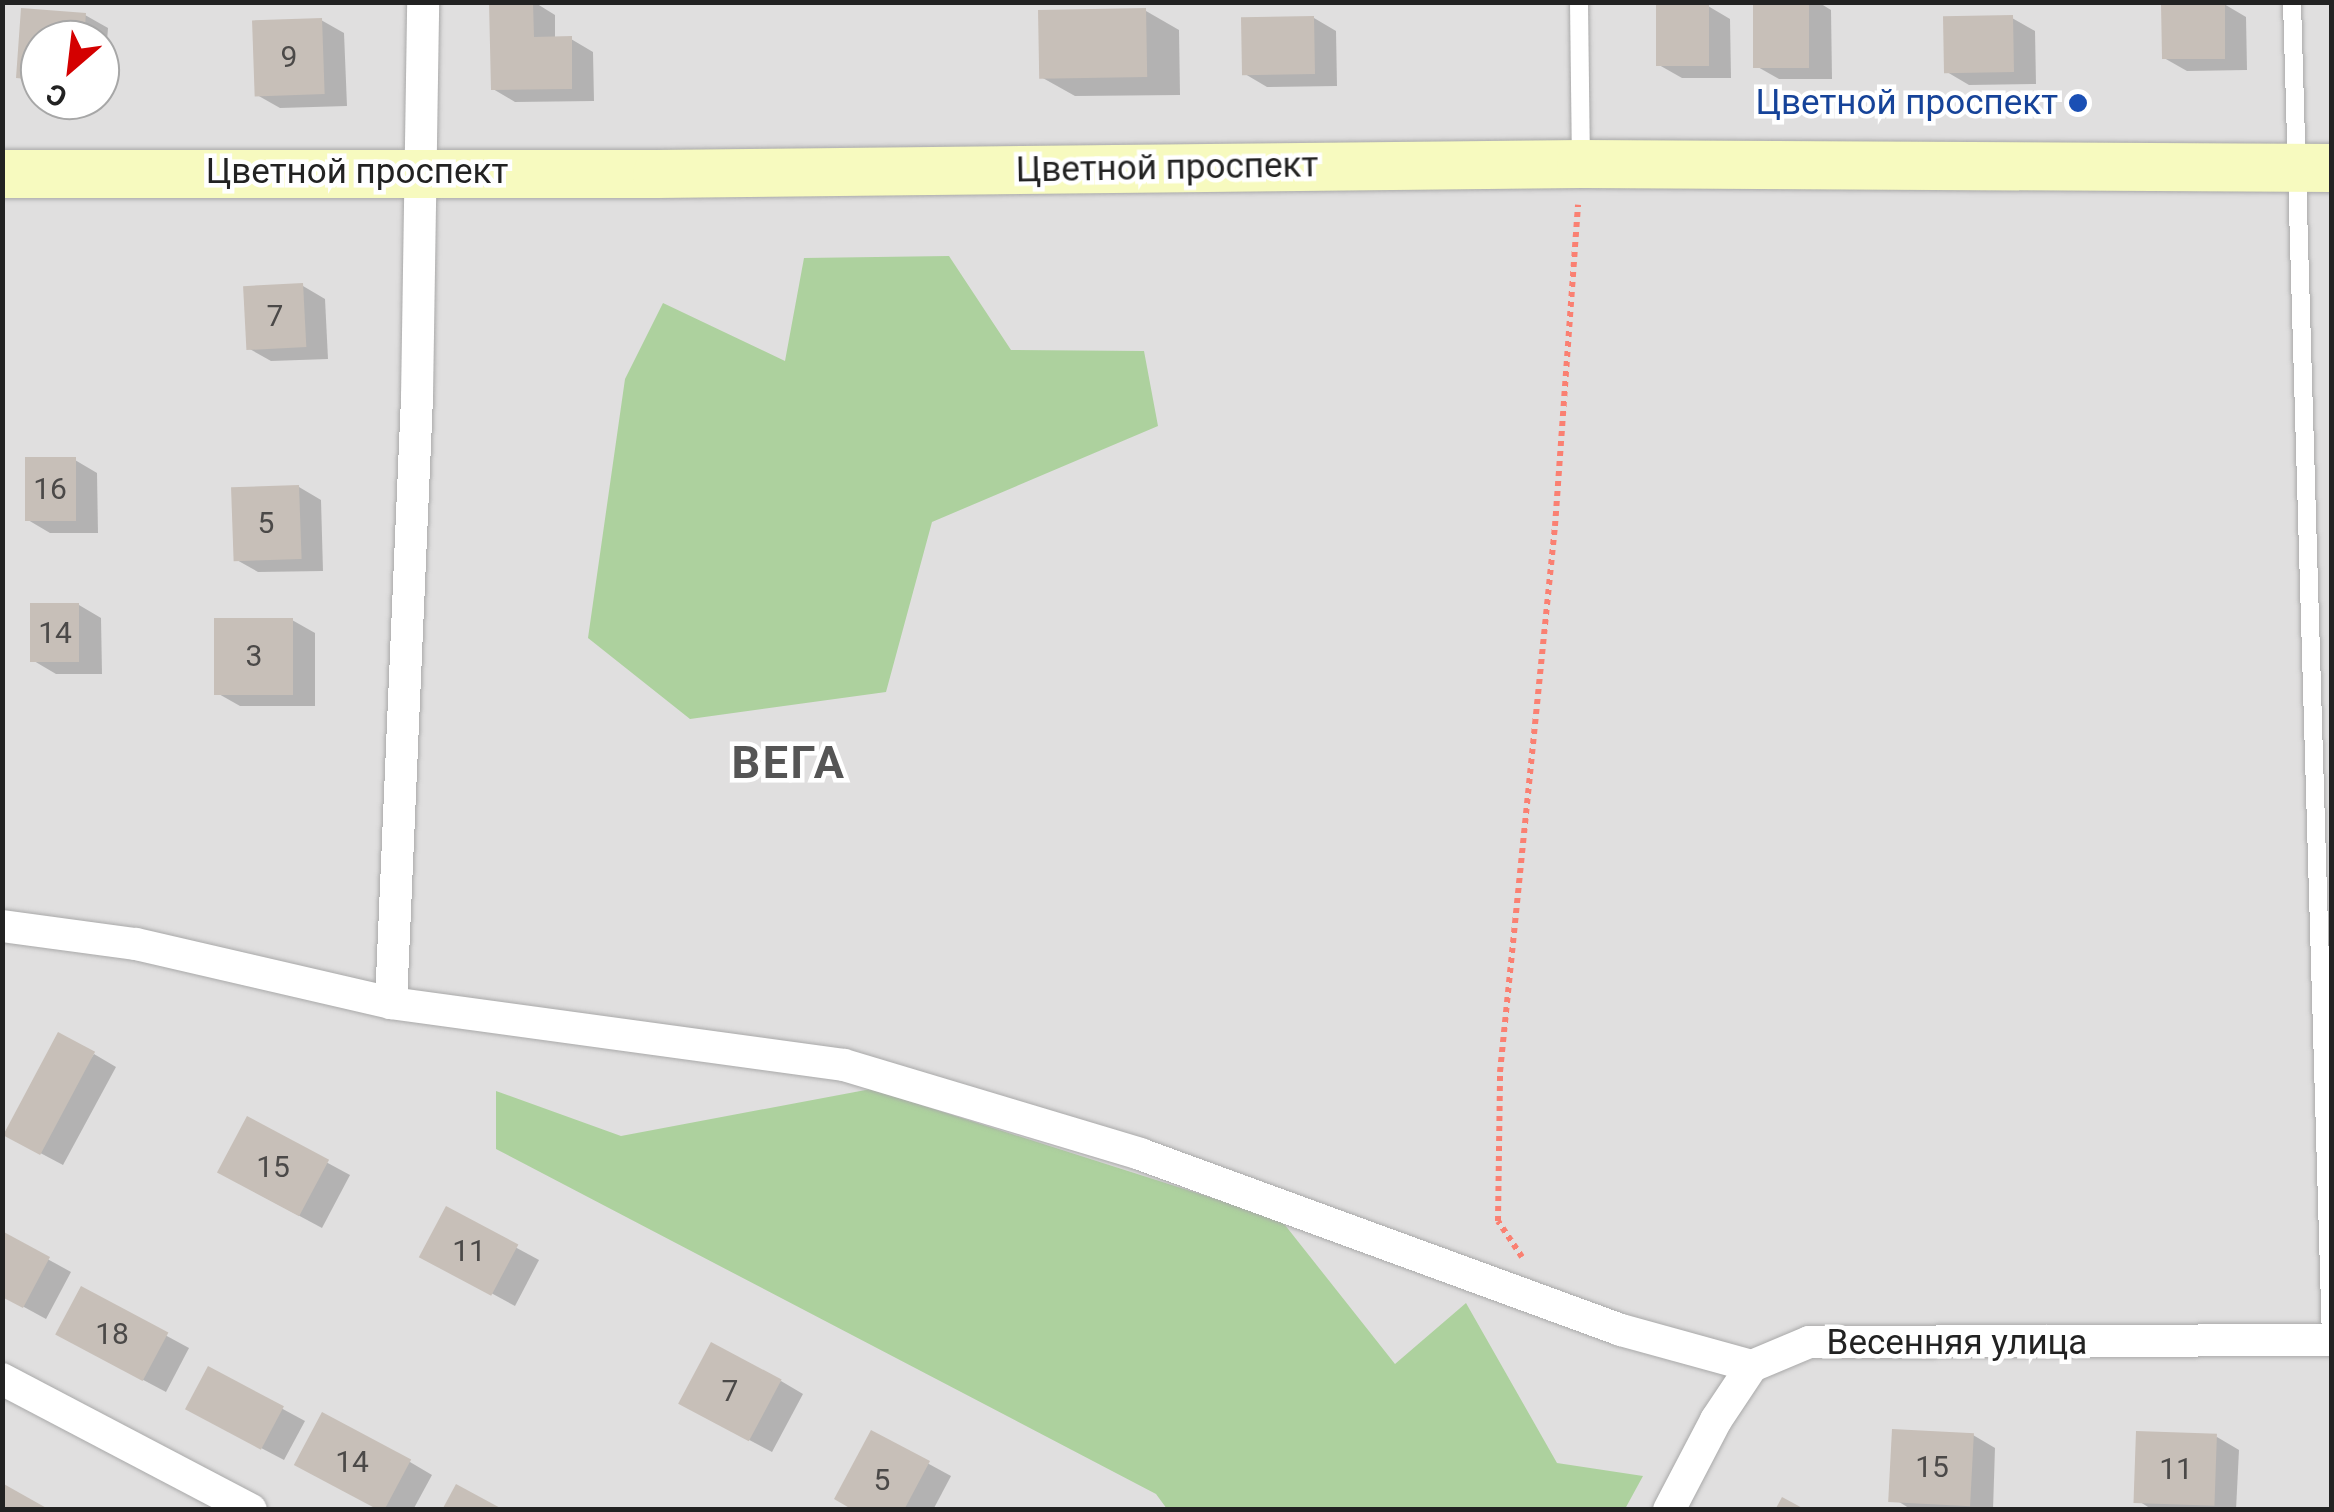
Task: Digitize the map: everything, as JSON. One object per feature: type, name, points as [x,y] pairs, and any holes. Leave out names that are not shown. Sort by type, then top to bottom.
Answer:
[{"type":"street","points":[[391,1004],[417,397],[423,2]]},
{"type":"street","name":"Цветной проспект","points":[[2,174],[418,170],[656,174],[1581,164],[2313,168]]},
{"type":"street","points":[[2,926],[136,944],[391,1004],[844,1065],[1140,1154],[1621,1330],[1752,1366],[1716,1420],[1670,1510]]},
{"type":"street","name":"Весенняя улица","points":[[1752,1366],[1809,1342],[2331,1340]]},
{"type":"street","points":[[2,1378],[251,1510]]},
{"type":"lane","points":[[1579,2],[1581,164]]},
{"type":"lane","points":[[2292,2],[2313,168],[2331,1340]]},
{"type":"path","points":[[1557,1307],[1498,1221],[1500,1072],[1555,526],[1581,164]]},
{"type":"shaded area","points":[[3,3],[2331,3],[2331,1509],[3,1509]]},
{"type":"green space","points":[[949,256],[1011,350],[1144,351],[1158,426],[932,522],[886,692],[690,719],[588,638],[625,379],[663,303],[785,361],[804,258]]},
{"type":"green space","points":[[871,1089],[1281,1220],[1395,1364],[1466,1303],[1557,1463],[1643,1476],[1625,1509],[1167,1509],[1156,1494],[496,1149],[496,1091],[621,1136]]},
{"type":"building","points":[[489,2],[533,2],[534,37],[572,36],[572,89],[491,90]]},
{"type":"building","points":[[1753,2],[1809,2],[1809,68],[1753,68]]},
{"type":"building","points":[[2225,2],[2225,59],[2162,59],[2161,3]]},
{"type":"building","points":[[1656,3],[1709,3],[1709,66],[1656,66]]},
{"type":"building","points":[[21,8],[86,13],[85,20],[20,20]]},
{"type":"building","points":[[1146,8],[1147,77],[1039,79],[1038,10]]},
{"type":"building","points":[[2013,15],[2014,72],[1944,73],[1943,16]]},
{"type":"building","points":[[1314,16],[1315,74],[1242,75],[1241,17]]},
{"type":"building","points":[[322,18],[325,94],[255,96],[252,20]]},
{"type":"building","points":[[20,22],[20,78],[16,78]]},
{"type":"building","points":[[303,283],[306,347],[246,350],[243,286]]},
{"type":"building","points":[[25,457],[76,457],[76,521],[25,521]]},
{"type":"building","points":[[299,485],[302,559],[234,561],[231,487]]},
{"type":"building","points":[[30,603],[79,603],[79,662],[30,662]]},
{"type":"building","points":[[214,618],[293,618],[293,695],[214,695]]},
{"type":"building","points":[[58,1032],[95,1052],[40,1155],[3,1135]]},
{"type":"building","points":[[247,1116],[329,1160],[299,1216],[217,1173]]},
{"type":"building","points":[[446,1206],[518,1244],[491,1296],[419,1257]]},
{"type":"building","points":[[2,1231],[50,1257],[23,1308],[2,1297]]},
{"type":"building","points":[[81,1286],[168,1332],[143,1381],[55,1335]]},
{"type":"building","points":[[711,1342],[782,1380],[749,1441],[678,1404]]},
{"type":"building","points":[[208,1366],[284,1406],[261,1450],[185,1409]]},
{"type":"building","points":[[322,1412],[411,1459],[384,1510],[294,1465]]},
{"type":"building","points":[[1892,1429],[1974,1433],[1970,1506],[1888,1502]]},
{"type":"building","points":[[871,1430],[930,1461],[904,1510],[853,1510],[834,1499]]},
{"type":"building","points":[[2136,1431],[2217,1434],[2214,1506],[2133,1503]]},
{"type":"building","points":[[2,1483],[50,1510],[2,1510]]},
{"type":"building","points":[[456,1484],[504,1510],[442,1510]]},
{"type":"building","points":[[1782,1497],[1806,1510],[1775,1510]]},
{"type":"place","name":"Цветной проспект","points":[[2078,103]]},
{"type":"district","name":"ВЕГА","points":[[789,763]]}]
